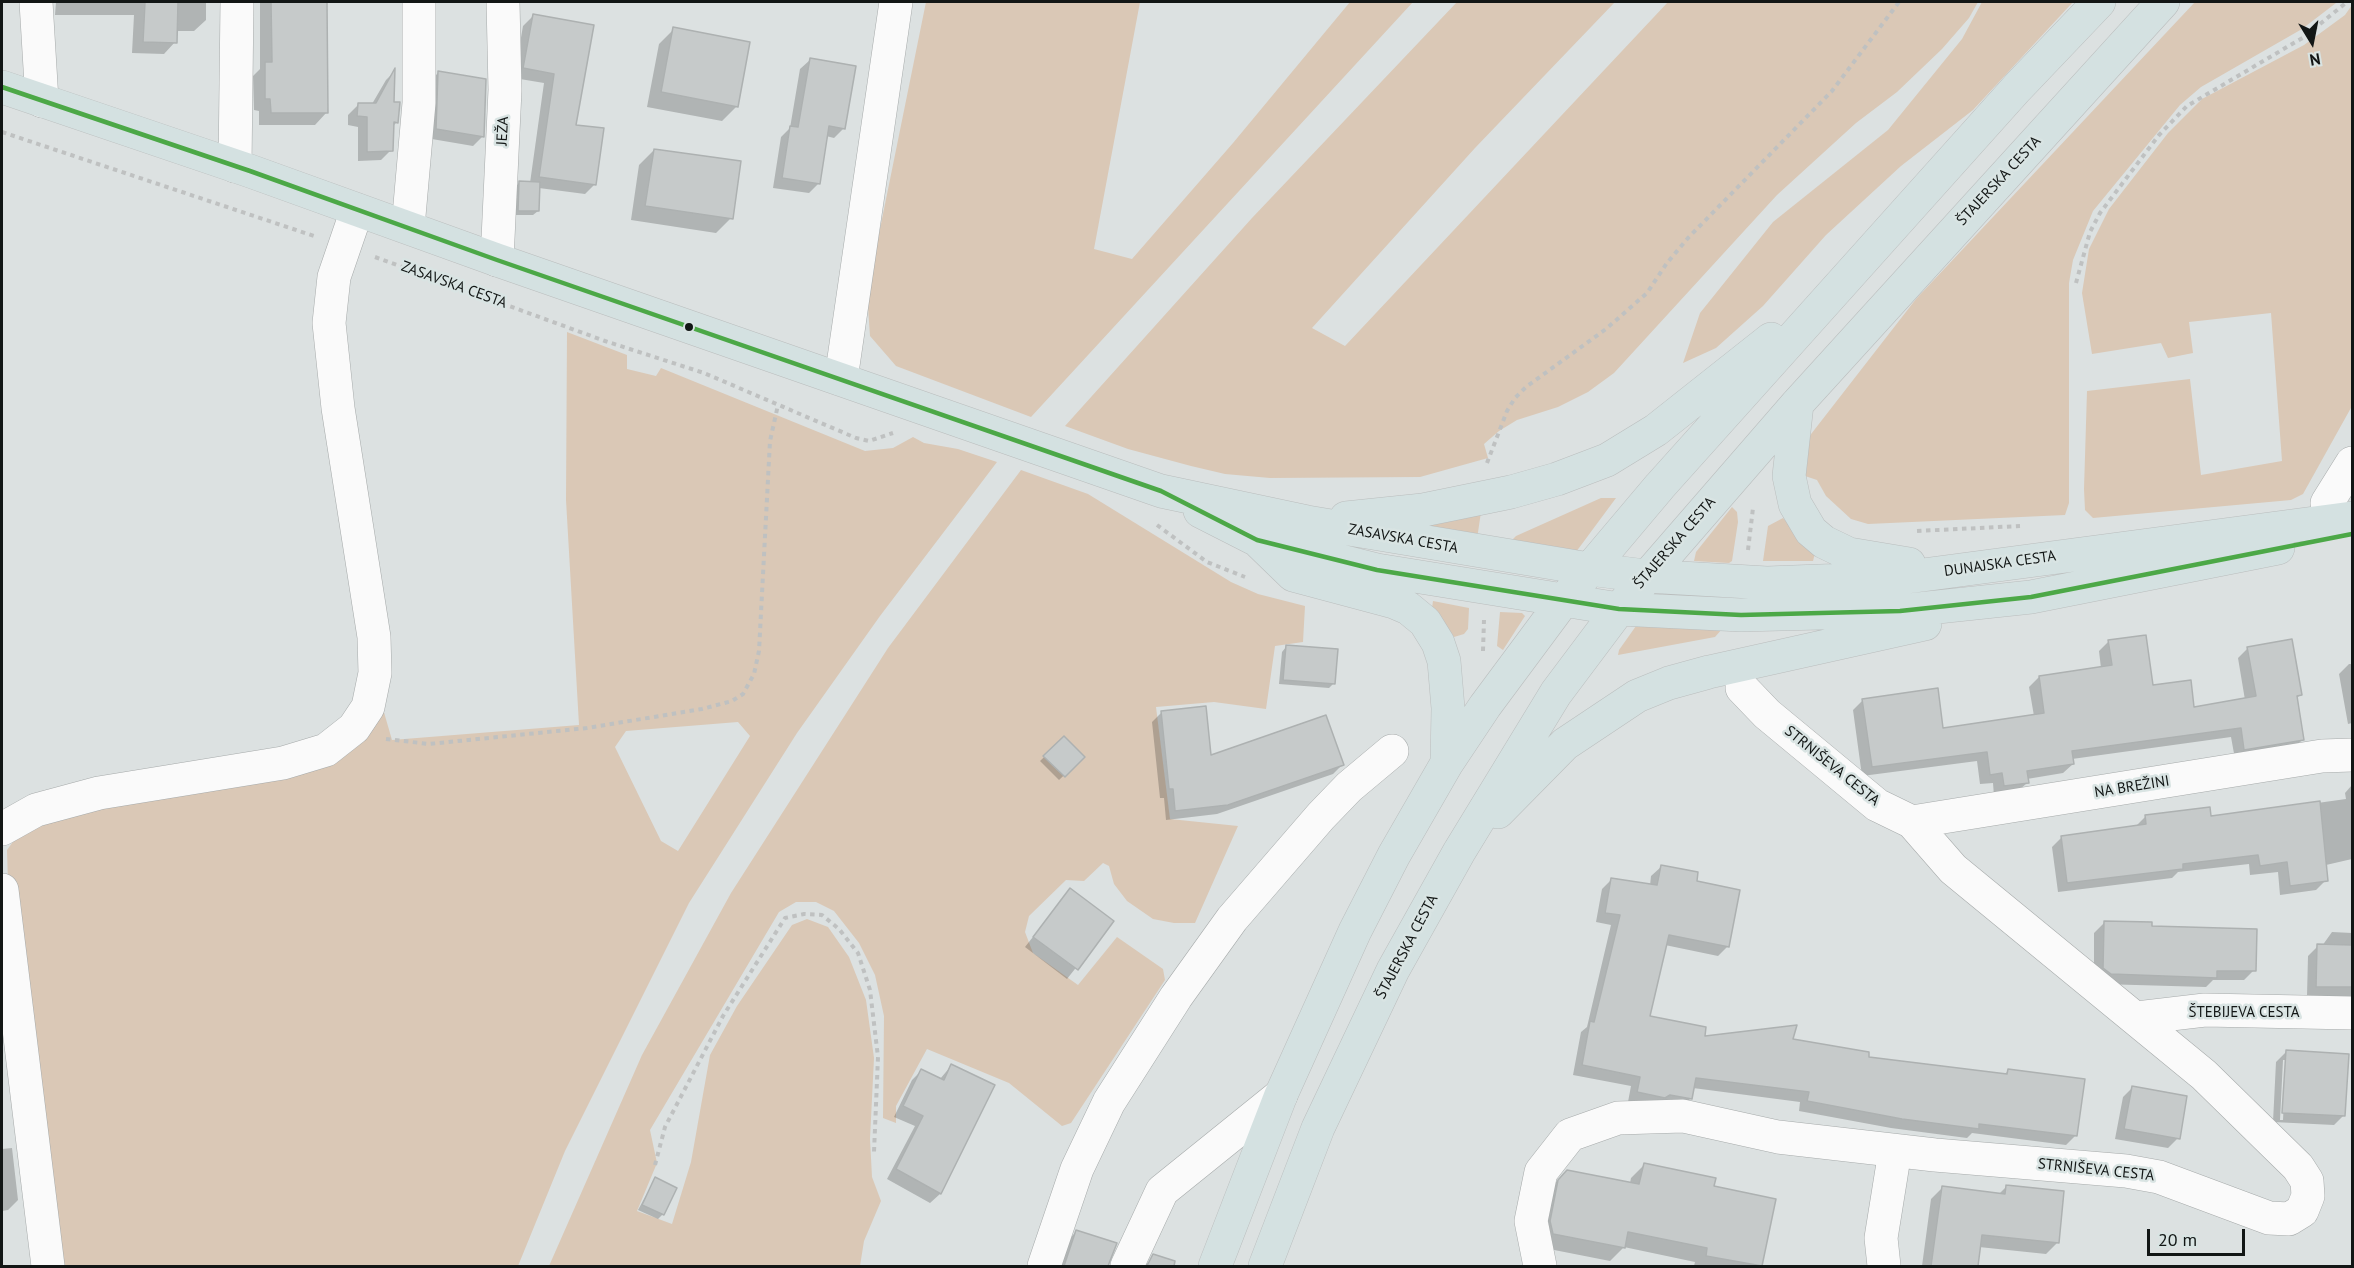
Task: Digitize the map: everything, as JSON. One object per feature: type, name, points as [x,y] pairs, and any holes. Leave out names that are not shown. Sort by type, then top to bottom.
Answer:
[{"type":"main road","points":[[1215,1266],[1281,1095],[1355,931],[1394,855],[1447,763],[1515,664],[1589,569],[1845,279],[2017,88],[2099,2]]},
{"type":"main road","name":"ŠTAJERSKA CESTA","points":[[1265,1266],[1307,1155],[1358,1041],[1393,970],[1459,852],[1556,693],[1646,576],[1797,404],[2163,2]]},
{"type":"main road","name":"ZASAVSKA CESTA","points":[[2,87],[235,166],[497,260],[1161,491],[1307,522],[1589,569],[1646,576]]},
{"type":"main road","points":[[1307,522],[1423,510],[1511,492],[1557,479],[1607,460],[1656,430],[1845,279]]},
{"type":"main road","points":[[1797,404],[1789,476],[1795,504],[1811,531],[1824,542],[1849,555],[1958,569]]},
{"type":"main road","name":"ZASAVSKA CESTA","points":[[1161,491],[1257,540],[1377,570],[1619,609]]},
{"type":"main road","points":[[1459,852],[1565,744],[1636,696],[1669,683],[1709,672],[1907,629],[2031,597],[2345,524]]},
{"type":"main road","name":"DUNAJSKA CESTA","points":[[1646,576],[1745,582],[1832,582],[1900,578],[1958,569],[2345,524]]},
{"type":"main road","points":[[1257,540],[1293,575],[1394,602],[1408,608],[1425,622],[1438,643],[1444,661],[1448,708],[1447,763]]},
{"type":"main road","points":[[1619,609],[1741,615],[1832,613],[1900,611],[2031,597]]},
{"type":"street","points":[[36,2],[42,101]]},
{"type":"street","points":[[235,166],[237,2]]},
{"type":"street","points":[[408,227],[419,103],[419,2]]},
{"type":"street","name":"JEŽA","points":[[497,260],[505,90],[503,2]]},
{"type":"street","points":[[841,379],[896,2]]},
{"type":"street","points":[[2,829],[36,810],[99,793],[283,763],[326,750],[354,728],[368,706],[375,673],[374,637],[338,408],[329,323],[334,277],[357,210]]},
{"type":"street","points":[[2345,524],[2327,503],[2352,463]]},
{"type":"street","name":"STRNIŠEVA CESTA","points":[[1540,1266],[1532,1221],[1541,1172],[1570,1135],[1618,1118],[1683,1116],[1778,1137],[1895,1151],[2126,1171],[2159,1177],[2269,1218],[2289,1220],[2302,1211],[2308,1196],[2307,1181],[2298,1167],[2204,1075],[1953,869],[1912,822],[1877,805],[1767,714],[1742,688]]},
{"type":"street","points":[[1044,1266],[1077,1169],[1109,1102],[1176,997],[1232,919],[1321,816],[1349,787],[1392,751]]},
{"type":"street","name":"NA BREŽINI","points":[[1912,822],[2322,756],[2352,755]]},
{"type":"street","points":[[2,890],[48,1266]]},
{"type":"street","name":"ŠTEBIJEVA CESTA","points":[[2137,1018],[2205,1010],[2352,1013]]},
{"type":"street","points":[[1127,1266],[1162,1191],[1281,1095]]},
{"type":"street","points":[[1884,1266],[1881,1238],[1895,1151]]},
{"type":"path","points":[[1484,470],[1500,435],[1507,411],[1515,398],[1526,387],[1606,329],[1647,293],[1666,263],[1688,238],[1832,91],[1899,2]]},
{"type":"path","points":[[2076,283],[2090,232],[2100,213],[2159,135],[2187,106],[2304,36],[2347,2]]},
{"type":"path","name":"ZASAVSKA CESTA","points":[[2,132],[344,246],[605,340],[704,373],[870,441],[888,436],[897,426]]},
{"type":"path","points":[[354,728],[382,739],[429,744],[586,728],[702,709],[732,701],[742,694],[754,674],[759,651],[770,441],[778,405]]},
{"type":"path","points":[[1748,552],[1753,508],[1795,504]]},
{"type":"path","points":[[1914,531],[2030,526]]},
{"type":"path","points":[[655,1165],[664,1127],[723,1016],[785,918],[804,914],[822,915],[839,929],[858,953],[870,990],[878,1057],[874,1152]]},
{"type":"shaded area","points":[[926,2],[1140,2],[1094,249],[1132,259],[1233,143],[1350,2],[1413,2],[1031,417],[896,366],[870,336],[867,293]]},
{"type":"shaded area","points":[[1457,2],[1615,2],[1475,148],[1312,328],[1345,346],[1668,2],[1978,2],[1969,18],[1942,49],[1897,92],[1856,123],[1777,195],[1614,373],[1588,392],[1558,407],[1517,420],[1499,431],[1484,444],[1488,458],[1420,477],[1270,478],[1225,474],[1191,466],[1128,449],[1065,426],[1252,218]]},
{"type":"shaded area","points":[[1982,2],[2073,2],[1973,110],[1901,166],[1826,235],[1763,306],[1716,348],[1683,363],[1700,313],[1773,222],[1888,130],[1962,39]]},
{"type":"shaded area","points":[[2195,2],[2336,3],[2302,29],[2201,87],[2180,105],[2093,211],[2073,260],[2069,283],[2069,503],[2065,515],[1868,524],[1851,519],[1826,496],[1817,480],[1802,475],[1808,438],[1916,299]]},
{"type":"shaded area","points":[[2352,5],[2352,406],[2303,494],[2291,500],[2093,518],[2085,510],[2084,489],[2087,391],[2190,379],[2201,475],[2282,461],[2271,313],[2189,322],[2193,353],[2168,358],[2161,343],[2092,354],[2082,293],[2089,249],[2109,209],[2168,133],[2202,99],[2304,45],[2345,15]]},
{"type":"shaded area","points":[[567,332],[627,355],[627,369],[656,376],[661,368],[865,451],[893,448],[913,437],[924,443],[958,449],[997,462],[880,616],[797,733],[689,903],[565,1151],[518,1266],[58,1266],[8,883],[7,850],[25,825],[282,771],[379,695],[392,740],[579,725],[566,500]],"holes":[[[738,722],[750,736],[678,851],[661,841],[615,747],[626,731]]]},
{"type":"shaded area","points":[[1021,470],[1088,494],[1231,582],[1258,594],[1305,606],[1303,642],[1275,646],[1266,709],[1214,702],[1156,707],[1170,819],[1238,826],[1195,923],[1174,923],[1153,919],[1127,901],[1114,884],[1109,866],[1103,863],[1084,881],[1066,880],[1029,916],[1025,932],[1033,953],[1078,985],[1117,937],[1163,969],[1165,980],[1071,1123],[1062,1126],[1009,1083],[927,1049],[896,1106],[896,1123],[883,1118],[884,1016],[875,975],[859,943],[834,911],[816,902],[796,902],[779,912],[650,1130],[657,1163],[637,1211],[672,1224],[691,1162],[710,1055],[737,1006],[792,925],[807,919],[828,927],[849,957],[866,1000],[874,1058],[870,1139],[872,1177],[881,1201],[864,1241],[860,1266],[549,1266],[642,1055],[731,893],[888,648]]},
{"type":"shaded area","points":[[1601,498],[1616,498],[1576,552],[1510,542],[1516,536]]},
{"type":"shaded area","points":[[1732,507],[1737,512],[1738,522],[1732,561],[1729,563],[1694,561],[1696,552]]},
{"type":"shaded area","points":[[1481,512],[1477,539],[1418,530],[1419,520]]},
{"type":"shaded area","points":[[1783,518],[1815,553],[1813,561],[1763,561],[1768,526]]},
{"type":"shaded area","points":[[1433,601],[1469,608],[1468,629],[1464,634],[1454,637],[1432,608]]},
{"type":"shaded area","points":[[1500,612],[1522,613],[1525,616],[1503,650],[1497,646]]},
{"type":"shaded area","points":[[1636,626],[1723,628],[1715,637],[1618,655]]},
{"type":"building","points":[[145,2],[178,2],[177,43],[143,42]]},
{"type":"building","points":[[271,2],[327,2],[328,113],[271,113],[270,99],[265,99],[265,62],[272,62]]},
{"type":"building","points":[[533,14],[594,25],[576,125],[604,128],[596,185],[539,177],[554,74],[523,68]]},
{"type":"building","points":[[673,27],[750,42],[738,107],[661,92]]},
{"type":"building","points":[[810,58],[856,66],[845,129],[829,126],[820,184],[782,178],[790,126],[798,127]]},
{"type":"building","points":[[395,68],[394,102],[400,102],[398,123],[394,122],[393,151],[367,152],[367,117],[357,116],[358,103],[376,103]]},
{"type":"building","points":[[438,71],[486,79],[484,137],[436,129]]},
{"type":"building","points":[[654,149],[741,161],[733,219],[645,206]]},
{"type":"building","points":[[519,181],[540,182],[539,211],[518,211]]},
{"type":"building","points":[[2146,635],[2153,685],[2191,680],[2194,707],[2256,696],[2247,647],[2292,639],[2302,695],[2297,696],[2304,740],[2244,750],[2241,728],[2072,751],[2074,764],[2027,771],[2029,783],[2004,786],[2002,773],[1990,775],[1987,752],[1872,767],[1862,699],[1938,688],[1943,728],[2044,713],[2039,676],[2112,665],[2108,640]]},
{"type":"building","points":[[1286,645],[1338,649],[1335,684],[1283,680]]},
{"type":"building","points":[[1206,706],[1211,755],[1326,715],[1344,765],[1228,805],[1175,811],[1173,789],[1169,789],[1161,711]]},
{"type":"building","points":[[1064,736],[1085,757],[1065,777],[1043,756]]},
{"type":"building","points":[[2320,801],[2328,881],[2290,886],[2287,862],[2260,866],[2258,855],[2183,864],[2183,869],[2067,883],[2061,836],[2146,824],[2145,815],[2210,807],[2211,816]]},
{"type":"building","points":[[1661,865],[1698,872],[1697,881],[1740,890],[1729,947],[1669,935],[1650,1016],[1706,1027],[1705,1036],[1797,1025],[1793,1039],[1869,1052],[1869,1057],[2007,1074],[2008,1069],[2085,1079],[2077,1136],[1979,1124],[1979,1129],[1902,1119],[1807,1101],[1809,1092],[1696,1078],[1692,1099],[1670,1095],[1665,1098],[1637,1092],[1640,1077],[1582,1065],[1590,1021],[1594,1022],[1620,915],[1605,913],[1611,878],[1657,885]]},
{"type":"building","points":[[1070,888],[1114,921],[1078,970],[1033,937]]},
{"type":"building","points":[[2104,921],[2152,922],[2152,926],[2257,929],[2256,971],[2217,971],[2217,978],[2111,974],[2103,968]]},
{"type":"building","points":[[2317,944],[2352,945],[2352,987],[2316,987]]},
{"type":"building","points":[[2286,1050],[2349,1054],[2345,1116],[2282,1113]]},
{"type":"building","points":[[951,1064],[995,1085],[941,1194],[896,1169],[923,1116],[903,1106],[921,1069],[944,1080]]},
{"type":"building","points":[[2132,1086],[2187,1096],[2180,1139],[2124,1129]]},
{"type":"building","points":[[1644,1163],[1716,1178],[1714,1186],[1776,1199],[1762,1266],[1706,1256],[1707,1248],[1628,1232],[1625,1248],[1553,1234],[1550,1221],[1558,1180],[1567,1170],[1639,1184]]},
{"type":"building","points":[[655,1177],[677,1188],[664,1215],[642,1205]]},
{"type":"building","points":[[2006,1185],[2064,1191],[2059,1243],[1982,1235],[1978,1266],[1931,1266],[1942,1186],[2005,1194]]},
{"type":"building","points":[[1076,1230],[1117,1243],[1108,1266],[1064,1266]]},
{"type":"building","points":[[1153,1254],[1175,1261],[1174,1266],[1147,1266]]},
{"type":"transit line","points":[[2,87],[250,171],[497,260],[1161,491],[1257,540],[1377,570],[1619,609],[1741,615],[1900,611],[2031,597],[2352,534]]}]
